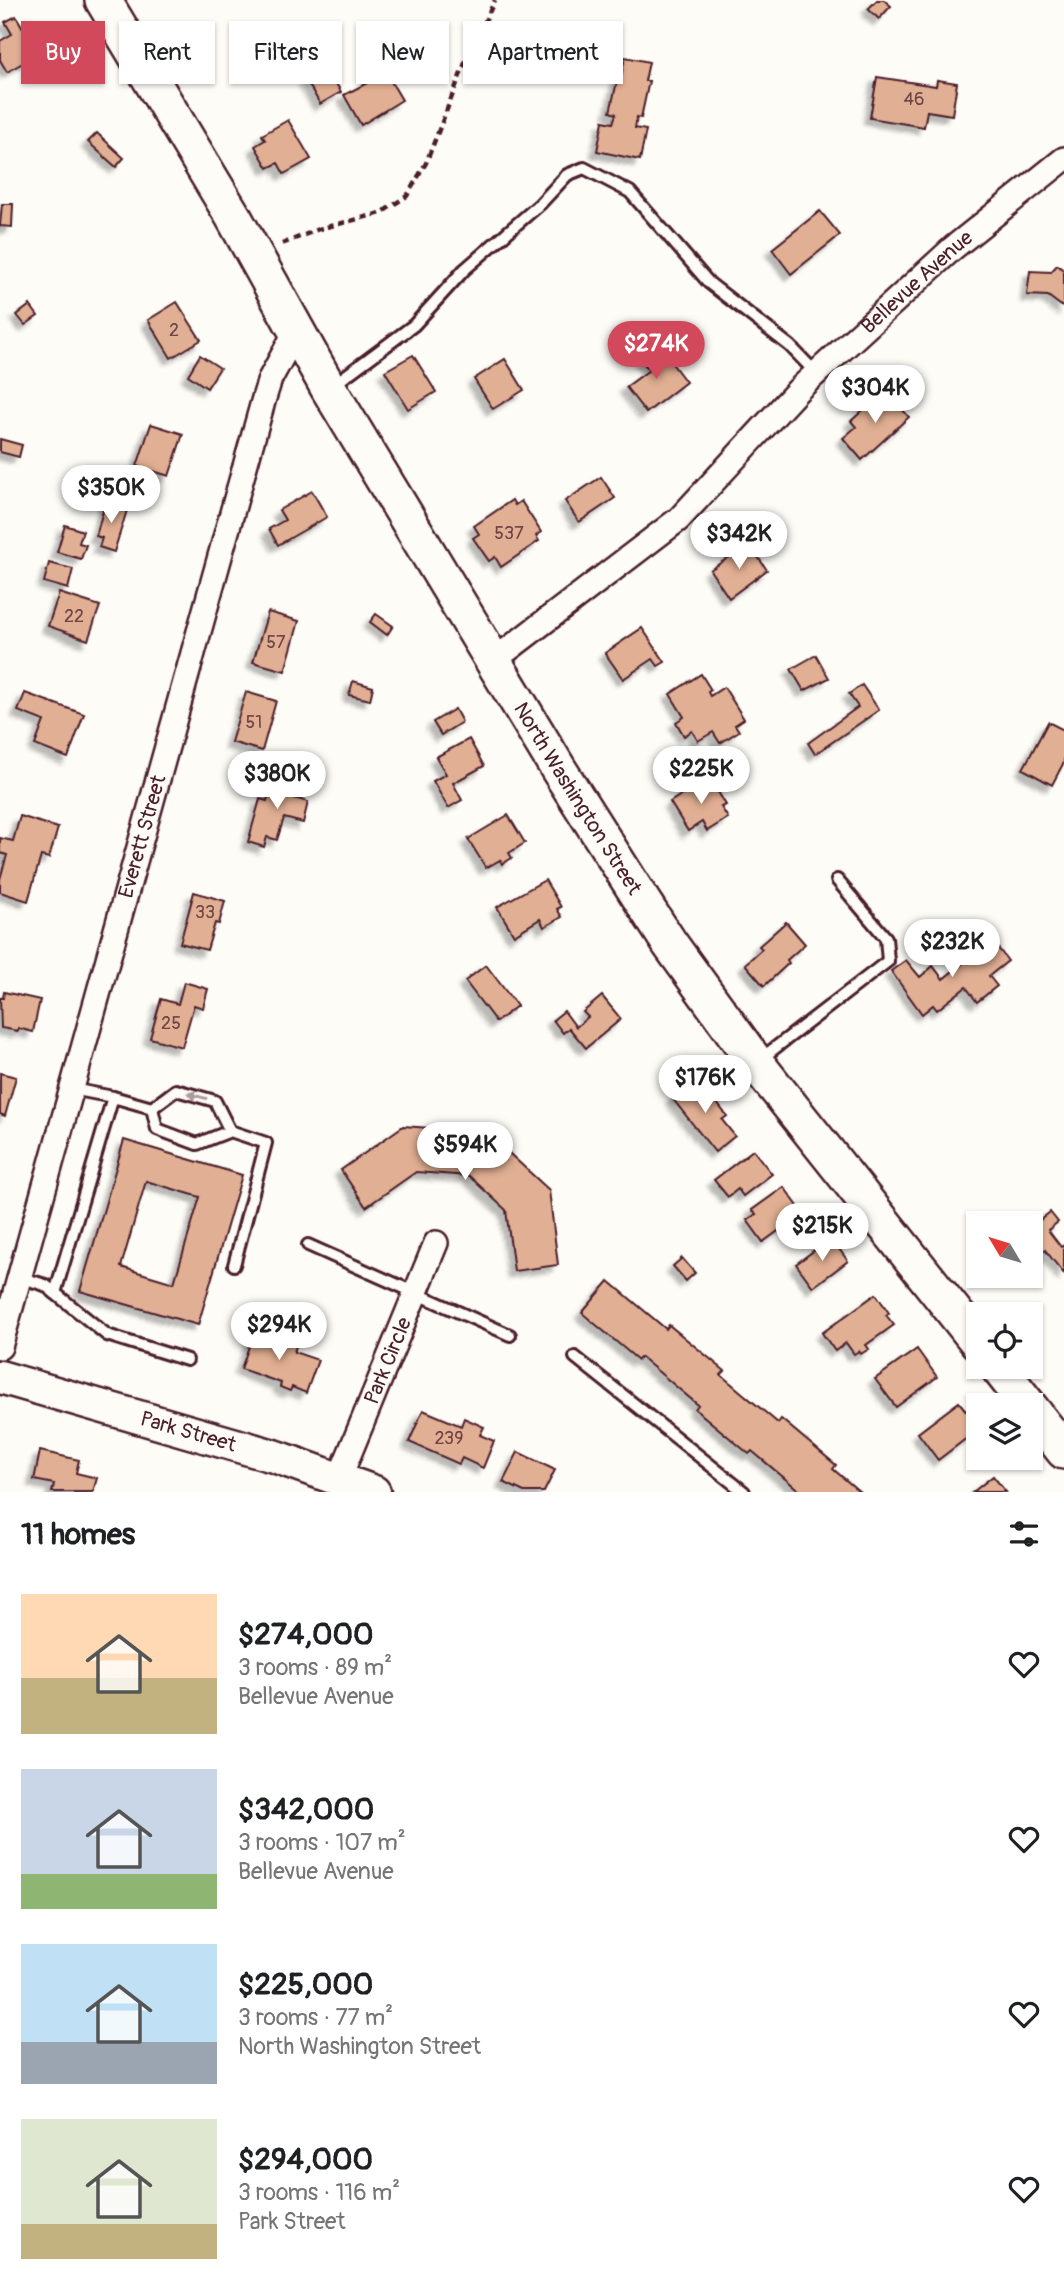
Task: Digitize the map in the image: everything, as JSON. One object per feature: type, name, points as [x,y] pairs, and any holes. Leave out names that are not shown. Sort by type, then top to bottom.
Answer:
[{"type":"main road","name":"North Washington Street","points":[[103,0],[233,216],[329,389],[636,893],[756,1063],[966,1327]]},
{"type":"main road","name":"Park Street","points":[[0,1377],[252,1449],[335,1485],[374,1492]]},
{"type":"main road","points":[[1007,1379],[1018,1393]]},
{"type":"main road","points":[[1043,1425],[1064,1451]]},
{"type":"street","name":"Bellevue Avenue","points":[[493,661],[679,519],[798,390],[953,248],[1064,159]]},
{"type":"street","name":"Everett Street","points":[[0,1347],[264,398],[270,379],[296,331]]},
{"type":"street","name":"Park Circle","points":[[335,1485],[436,1243]]},
{"type":"lane","points":[[329,389],[414,325],[464,270],[540,204],[567,175],[584,168],[630,192],[709,283],[790,346],[817,373]]},
{"type":"lane","points":[[756,1063],[888,961],[886,938],[837,880]]},
{"type":"lane","points":[[72,1089],[152,1108]]},
{"type":"lane","points":[[152,1108],[176,1090],[215,1101],[230,1130],[266,1143],[234,1265]]},
{"type":"lane","points":[[55,1293],[113,1097]]},
{"type":"lane","points":[[152,1108],[157,1129],[197,1144],[230,1130]]},
{"type":"lane","points":[[309,1245],[510,1335]]},
{"type":"lane","points":[[19,1277],[44,1285],[107,1335],[187,1360]]},
{"type":"lane","points":[[575,1357],[744,1492]]},
{"type":"path","points":[[250,248],[289,243],[319,229],[381,213],[407,196],[426,163],[465,63],[495,0]]},
{"type":"building","points":[[877,0],[884,0],[891,6],[879,19],[868,9]]},
{"type":"building","points":[[16,16],[21,25],[21,64],[7,72],[0,60],[0,41],[12,34],[5,22]]},
{"type":"building","points":[[625,57],[649,62],[645,81],[649,81],[641,118],[637,117],[635,128],[646,130],[640,160],[597,151],[603,121],[613,123],[616,114],[610,112],[616,84],[623,84]]},
{"type":"building","points":[[877,77],[936,86],[937,80],[957,83],[952,115],[927,111],[924,127],[870,118]]},
{"type":"building","points":[[308,84],[336,84],[341,92],[320,104]]},
{"type":"building","points":[[365,84],[393,84],[402,100],[361,125],[344,95]]},
{"type":"building","points":[[288,120],[311,159],[284,174],[278,163],[268,168],[255,146],[265,140],[262,135]]},
{"type":"building","points":[[97,133],[124,158],[116,167],[88,142]]},
{"type":"building","points":[[2,204],[13,204],[12,227],[0,226]]},
{"type":"building","points":[[820,211],[840,235],[791,274],[772,249]]},
{"type":"building","points":[[1057,265],[1064,270],[1064,308],[1048,296],[1027,295],[1030,271],[1051,272]]},
{"type":"building","points":[[177,302],[201,340],[171,358],[148,320]]},
{"type":"building","points":[[30,305],[38,316],[25,325],[17,315]]},
{"type":"building","points":[[659,346],[686,382],[646,413],[626,387],[649,370],[641,360]]},
{"type":"building","points":[[200,355],[220,368],[207,388],[188,375]]},
{"type":"building","points":[[413,355],[436,392],[408,409],[385,371]]},
{"type":"building","points":[[505,359],[524,390],[493,409],[474,379]]},
{"type":"building","points":[[885,390],[909,417],[862,460],[843,438],[856,427],[851,421]]},
{"type":"building","points":[[151,424],[183,434],[169,476],[137,466]]},
{"type":"building","points":[[0,439],[22,445],[19,457],[0,452]]},
{"type":"building","points":[[601,477],[615,498],[579,522],[565,501]]},
{"type":"building","points":[[312,491],[327,517],[278,545],[269,529],[285,520],[279,510]]},
{"type":"building","points":[[106,500],[128,507],[114,552],[99,547],[102,538],[96,536]]},
{"type":"building","points":[[512,500],[515,505],[521,501],[541,532],[536,536],[539,541],[501,567],[495,557],[489,561],[473,538],[479,534],[474,526]]},
{"type":"building","points":[[65,525],[83,531],[79,543],[86,545],[81,559],[57,552]]},
{"type":"building","points":[[749,544],[767,570],[729,598],[710,570]]},
{"type":"building","points":[[49,563],[73,569],[68,589],[44,582]]},
{"type":"building","points":[[59,593],[100,606],[88,640],[48,626]]},
{"type":"building","points":[[268,612],[299,621],[285,671],[253,662]]},
{"type":"building","points":[[376,614],[393,626],[387,635],[370,622]]},
{"type":"building","points":[[642,628],[665,662],[658,666],[653,659],[623,679],[605,653]]},
{"type":"building","points":[[816,655],[829,678],[804,691],[791,669]]},
{"type":"building","points":[[701,674],[711,690],[708,692],[710,696],[724,687],[744,719],[735,725],[739,731],[720,743],[713,732],[698,741],[692,731],[684,736],[676,722],[684,717],[670,694]]},
{"type":"building","points":[[353,681],[373,687],[370,700],[349,695]]},
{"type":"building","points":[[862,685],[879,710],[815,754],[808,743],[858,707],[849,694]]},
{"type":"building","points":[[246,692],[276,701],[262,751],[231,742]]},
{"type":"building","points":[[25,693],[84,714],[68,758],[35,745],[44,721],[18,711]]},
{"type":"building","points":[[455,709],[462,722],[441,735],[433,722]]},
{"type":"building","points":[[1048,722],[1064,730],[1064,762],[1052,785],[1023,769]]},
{"type":"building","points":[[469,739],[484,766],[453,783],[462,800],[448,808],[433,781],[446,774],[436,757]]},
{"type":"building","points":[[274,773],[295,779],[291,797],[308,802],[303,823],[284,818],[277,840],[267,837],[264,847],[248,842],[260,799],[267,801]]},
{"type":"building","points":[[709,777],[726,805],[721,807],[728,818],[707,831],[702,822],[688,831],[670,802]]},
{"type":"building","points":[[508,815],[525,843],[509,853],[512,858],[502,864],[500,860],[486,868],[468,839]]},
{"type":"building","points":[[20,816],[58,828],[49,858],[41,856],[28,901],[0,892],[0,879],[7,855],[0,853],[0,838],[13,841]]},
{"type":"building","points":[[545,880],[561,907],[557,909],[562,917],[544,927],[540,919],[514,935],[497,907]]},
{"type":"building","points":[[194,892],[225,901],[219,924],[215,923],[207,950],[180,943]]},
{"type":"building","points":[[786,922],[805,944],[764,986],[745,964],[762,949],[759,946]]},
{"type":"building","points":[[992,940],[1008,961],[989,976],[997,986],[977,1002],[966,987],[937,1010],[933,1005],[922,1014],[891,971],[906,960],[920,977],[933,966],[943,979]]},
{"type":"building","points":[[486,965],[517,1006],[496,1022],[465,981]]},
{"type":"building","points":[[184,982],[208,989],[203,1008],[194,1005],[182,1047],[150,1038],[161,999],[178,1004]]},
{"type":"building","points":[[4,992],[40,1000],[33,1032],[18,1028],[18,1031],[1,1028],[0,998],[3,998]]},
{"type":"building","points":[[602,996],[621,1019],[586,1048],[569,1028],[563,1033],[553,1020],[564,1011],[576,1027],[588,1017],[583,1012]]},
{"type":"building","points":[[0,1073],[16,1077],[5,1116],[0,1114]]},
{"type":"building","points":[[694,1081],[703,1093],[707,1090],[727,1116],[722,1120],[735,1136],[715,1152],[672,1098]]},
{"type":"building","points":[[403,1126],[486,1132],[549,1190],[558,1265],[514,1271],[506,1210],[469,1176],[416,1172],[366,1207],[341,1170]]},
{"type":"building","points":[[124,1140],[242,1175],[198,1325],[80,1291]],"holes":[[[146,1181],[200,1197],[174,1283],[121,1267]]]},
{"type":"building","points":[[753,1150],[772,1174],[743,1196],[738,1189],[728,1197],[714,1180]]},
{"type":"building","points":[[784,1187],[803,1213],[763,1242],[747,1220],[756,1214],[752,1210]]},
{"type":"building","points":[[1050,1212],[1058,1222],[1048,1230],[1061,1247],[1064,1245],[1064,1274],[1045,1250],[1043,1252],[1043,1218]]},
{"type":"building","points":[[831,1238],[848,1261],[813,1287],[796,1264]]},
{"type":"building","points":[[682,1258],[695,1273],[686,1281],[673,1266]]},
{"type":"building","points":[[609,1281],[666,1329],[669,1325],[725,1371],[721,1375],[778,1423],[781,1419],[836,1465],[833,1469],[860,1492],[801,1492],[752,1451],[749,1454],[695,1409],[698,1405],[641,1357],[638,1360],[582,1313]]},
{"type":"building","points":[[876,1294],[894,1325],[866,1345],[869,1349],[861,1354],[859,1351],[854,1354],[846,1343],[835,1351],[822,1333]]},
{"type":"building","points":[[254,1332],[280,1341],[282,1336],[298,1341],[294,1352],[318,1360],[306,1393],[292,1387],[290,1391],[280,1387],[281,1383],[241,1369]]},
{"type":"building","points":[[917,1349],[937,1377],[896,1407],[875,1379]]},
{"type":"building","points":[[959,1402],[966,1411],[966,1439],[938,1460],[918,1433]]},
{"type":"building","points":[[423,1410],[461,1426],[464,1418],[484,1427],[480,1435],[494,1441],[483,1468],[462,1458],[459,1464],[409,1442]]},
{"type":"building","points":[[40,1451],[79,1460],[76,1473],[97,1478],[93,1492],[52,1492],[54,1484],[34,1480]]},
{"type":"building","points":[[518,1452],[555,1470],[544,1492],[524,1492],[503,1482]]},
{"type":"building","points":[[993,1476],[1006,1492],[973,1492]]}]
